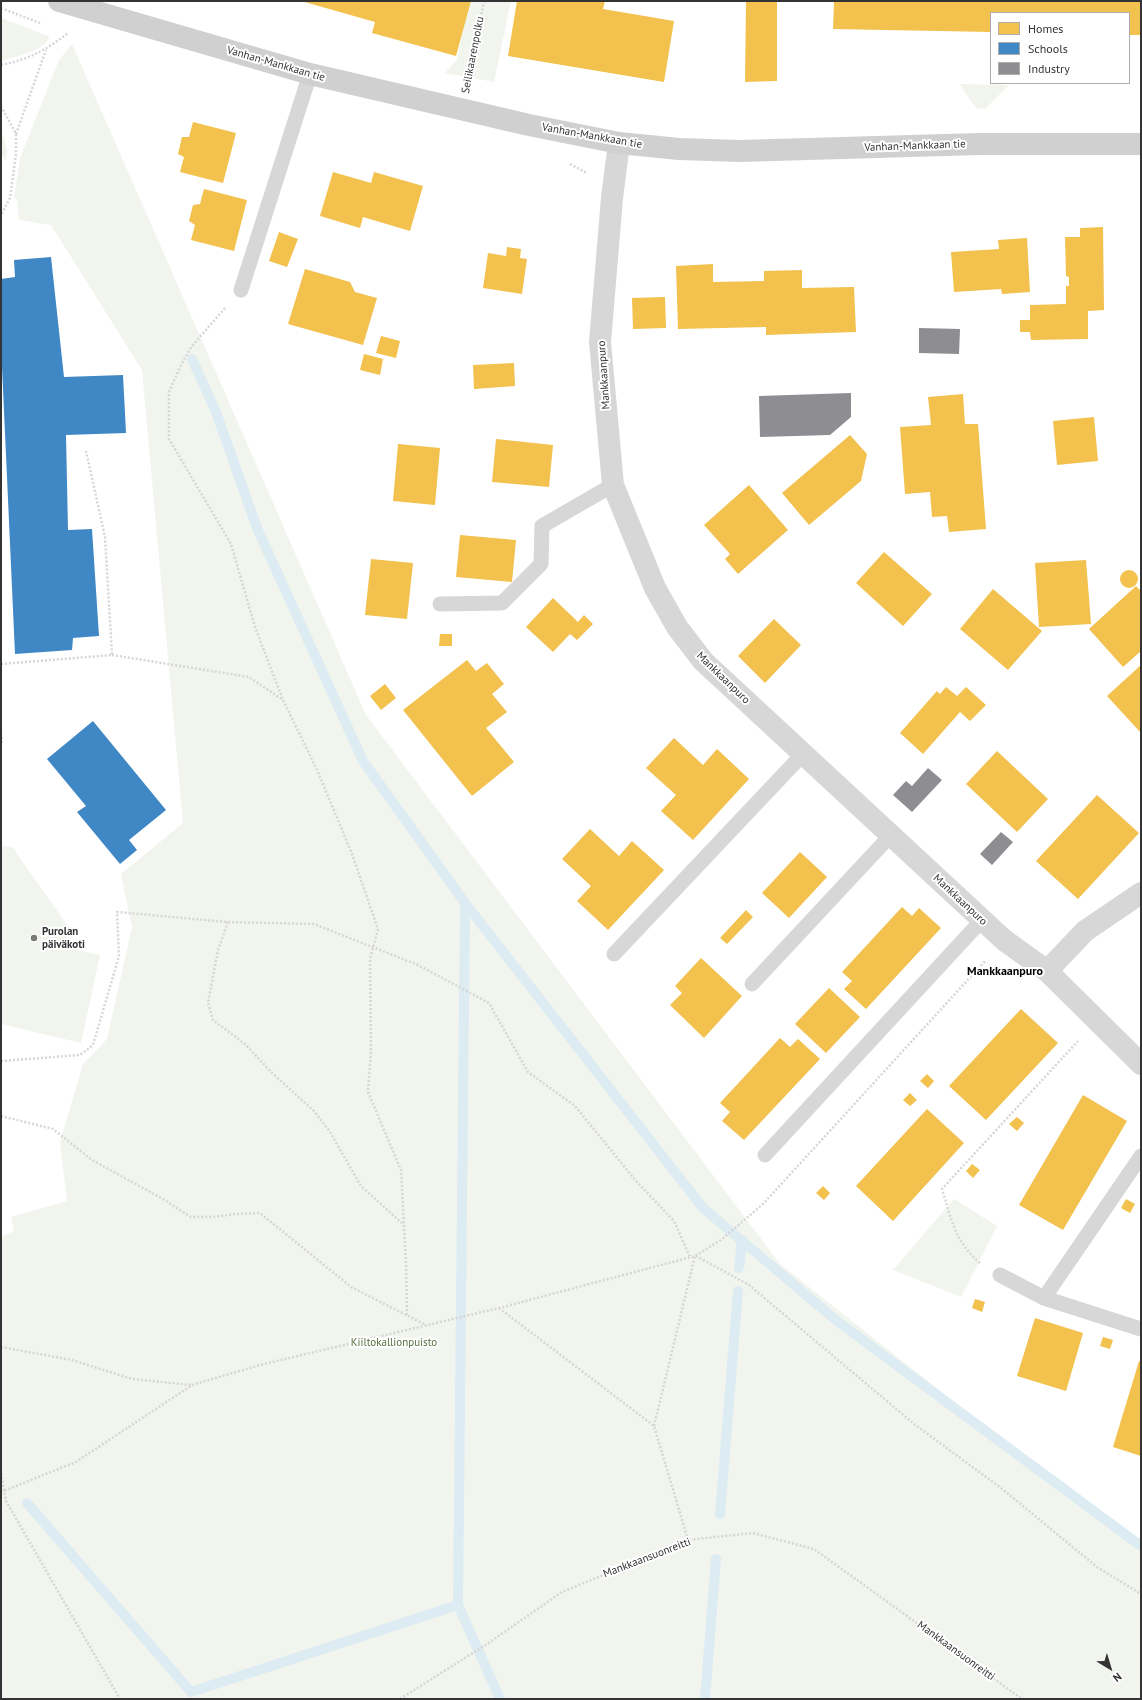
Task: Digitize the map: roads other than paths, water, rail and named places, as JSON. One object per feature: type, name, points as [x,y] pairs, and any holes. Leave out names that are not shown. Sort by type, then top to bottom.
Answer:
[{"type":"main road","name":"Vanhan-Mankkaan tie","points":[[59,1],[310,74],[463,110],[619,143],[679,149],[740,151],[979,144],[1141,144]]},
{"type":"street","name":"Mankkaanpuro","points":[[619,143],[612,198],[600,342],[613,485],[655,588],[677,627],[703,661],[1004,940],[1047,971],[1141,1064]]},
{"type":"street","points":[[1047,971],[1085,931],[1141,893]]},
{"type":"lane","points":[[241,290],[310,74]]},
{"type":"lane","points":[[440,604],[502,603],[542,564],[542,526],[613,485]]},
{"type":"lane","points":[[614,954],[803,754]]},
{"type":"lane","points":[[752,984],[891,835]]},
{"type":"lane","points":[[765,1155],[982,920]]},
{"type":"lane","points":[[1044,1298],[1141,1156]]},
{"type":"lane","points":[[1000,1275],[1044,1298],[1141,1329]]},
{"type":"waterway","points":[[192,359],[216,412],[257,528],[363,761],[465,903],[703,1208],[837,1321],[1141,1546]]},
{"type":"waterway","points":[[465,903],[458,1605],[500,1699]]},
{"type":"waterway","points":[[739,1268],[742,1240]]},
{"type":"waterway","points":[[720,1514],[738,1291]]},
{"type":"waterway","points":[[27,1503],[191,1692],[458,1605]]},
{"type":"waterway","points":[[705,1699],[716,1559]]},
{"type":"place","name":"Purolan päiväkoti","points":[[34,938]]},
{"type":"district","name":"Mankkaanpuro","points":[[1005,972]]},
{"type":"park label","name":"Kiiltokallionpuisto","points":[[394,1343]]}]
